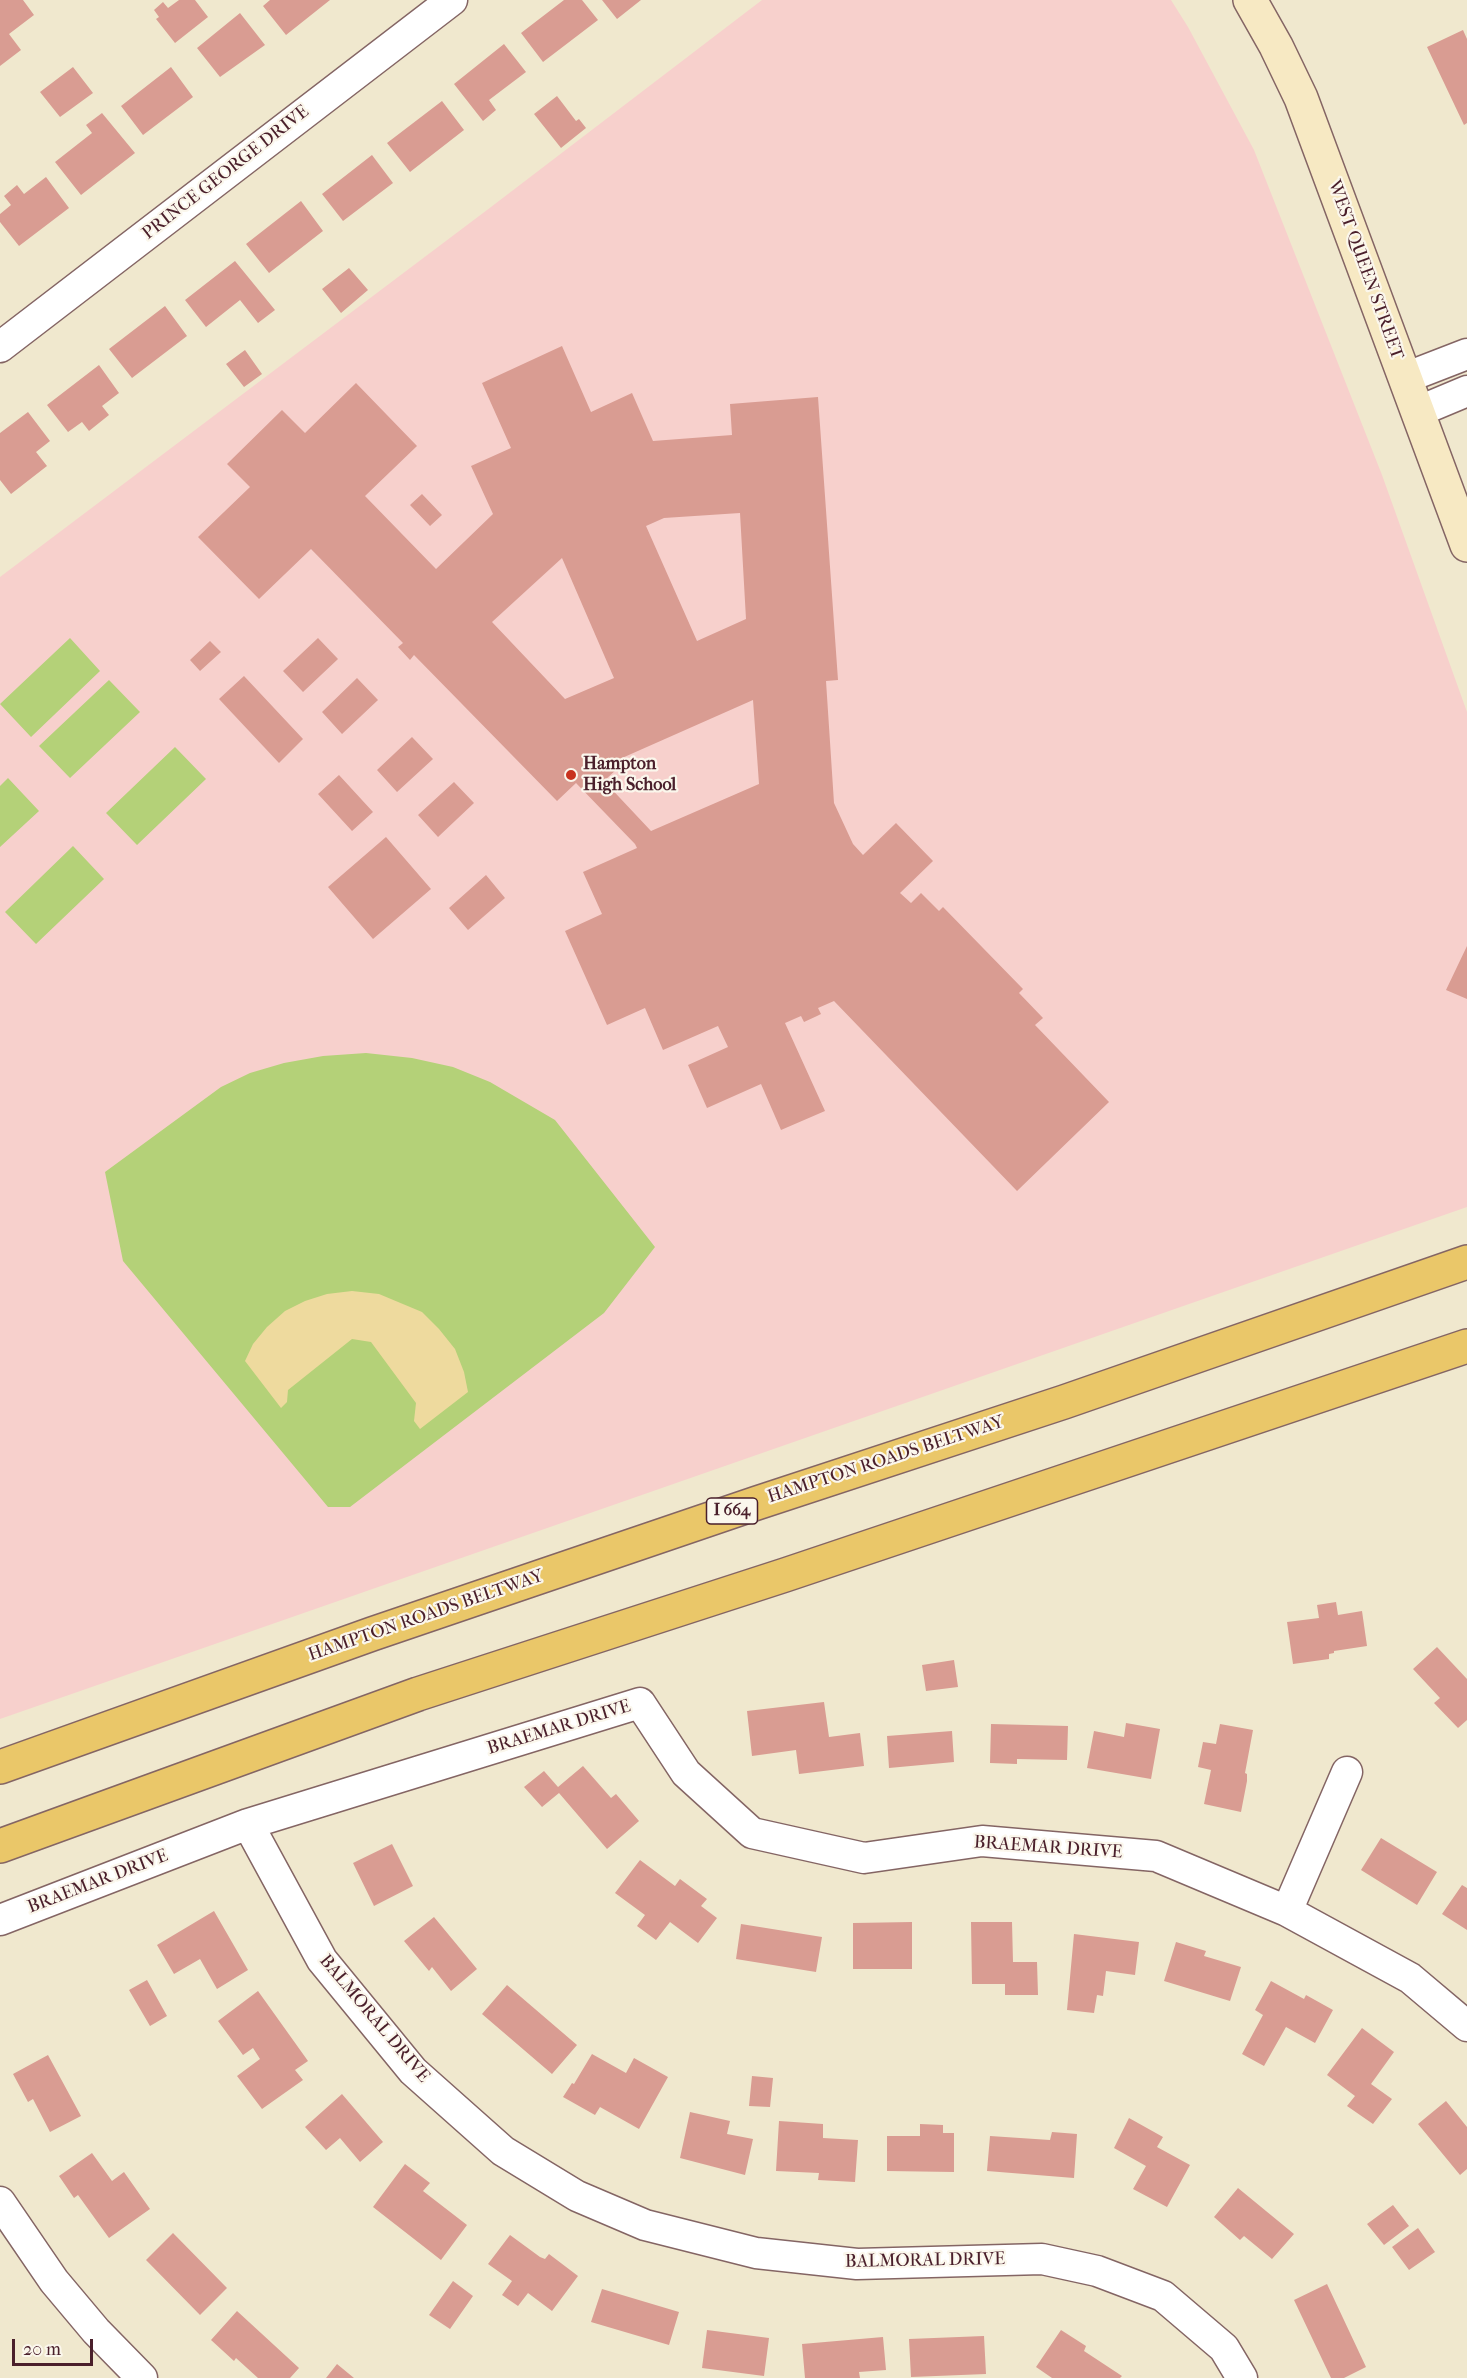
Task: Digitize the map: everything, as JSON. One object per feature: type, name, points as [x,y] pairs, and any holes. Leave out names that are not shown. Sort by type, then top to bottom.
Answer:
[{"type":"highway","name":"HAMPTON ROADS BELTWAY","points":[[0,1767],[372,1634],[757,1503],[1064,1402],[1467,1262]]},
{"type":"highway","points":[[0,1846],[418,1694],[785,1575],[1467,1346]]},
{"type":"main road","name":"WEST QUEEN STREET","points":[[1250,0],[1276,46],[1301,98],[1467,545]]},
{"type":"street","name":"PRINCE GEORGE DRIVE","points":[[0,347],[452,0]]},
{"type":"street","points":[[1405,378],[1467,354]]},
{"type":"street","points":[[1417,412],[1467,392]]},
{"type":"street","name":"BRAEMAR DRIVE","points":[[0,1920],[249,1824],[640,1703],[686,1773],[752,1833],[864,1858],[982,1840],[1156,1856],[1287,1911],[1410,1978],[1467,2026]]},
{"type":"street","points":[[1287,1911],[1347,1772]]},
{"type":"street","name":"BALMORAL DRIVE","points":[[249,1824],[322,1960],[413,2071],[503,2151],[577,2196],[645,2225],[756,2253],[857,2264],[1042,2259],[1097,2271],[1163,2296],[1224,2348],[1242,2378]]},
{"type":"street","points":[[0,2202],[54,2282],[96,2331],[142,2378]]},
{"type":"shaded area","name":"Hampton High School","points":[[762,0],[1171,0],[1188,27],[1254,150],[1382,475],[1467,712],[1467,1207],[0,1719],[0,577]]},
{"type":"green space","points":[[70,638],[100,671],[31,737],[0,704]]},
{"type":"green space","points":[[109,680],[140,712],[70,778],[39,746]]},
{"type":"green space","points":[[175,747],[206,779],[137,845],[106,813]]},
{"type":"green space","points":[[8,778],[39,811],[0,847],[0,786]]},
{"type":"green space","points":[[73,846],[104,879],[36,944],[5,912]]},
{"type":"green space","points":[[366,1053],[412,1058],[453,1067],[490,1082],[555,1120],[655,1247],[604,1313],[350,1507],[328,1507],[123,1261],[105,1172],[221,1087],[250,1073],[284,1063],[323,1056]]},
{"type":"sand","points":[[352,1291],[379,1294],[422,1312],[455,1349],[464,1372],[468,1392],[420,1429],[414,1421],[416,1403],[371,1342],[352,1339],[288,1390],[287,1402],[281,1408],[245,1361],[253,1344],[285,1311],[327,1294]]},
{"type":"building","points":[[0,0],[23,0],[34,15],[9,34],[21,50],[0,66]]},
{"type":"building","points":[[179,0],[195,0],[208,17],[175,43],[156,19],[159,17],[154,10],[163,2],[168,8]]},
{"type":"building","points":[[270,0],[330,0],[286,35],[263,6]]},
{"type":"building","points":[[564,0],[582,0],[598,20],[543,62],[521,33]]},
{"type":"building","points":[[602,0],[641,0],[617,19]]},
{"type":"building","points":[[240,13],[265,45],[220,77],[197,48]]},
{"type":"building","points":[[1463,30],[1467,39],[1467,123],[1464,125],[1427,47]]},
{"type":"building","points":[[504,44],[526,72],[489,100],[496,110],[483,121],[454,84]]},
{"type":"building","points":[[73,67],[93,93],[60,117],[40,92]]},
{"type":"building","points":[[171,67],[193,97],[143,135],[121,106]]},
{"type":"building","points":[[557,96],[576,121],[579,119],[586,128],[561,148],[534,114]]},
{"type":"building","points":[[442,101],[464,130],[410,172],[387,143]]},
{"type":"building","points":[[102,113],[135,153],[81,195],[55,162],[92,133],[86,125]]},
{"type":"building","points":[[372,155],[393,183],[343,221],[322,194]]},
{"type":"building","points":[[46,177],[69,208],[19,246],[0,222],[0,214],[11,205],[4,196],[17,185],[24,194]]},
{"type":"building","points":[[301,201],[323,231],[269,273],[246,244]]},
{"type":"building","points":[[235,261],[275,310],[258,323],[240,300],[206,327],[185,300]]},
{"type":"building","points":[[349,268],[368,290],[341,313],[322,289]]},
{"type":"building","points":[[165,306],[187,336],[132,378],[109,349]]},
{"type":"building","name":"Hampton High School","points":[[562,346],[591,412],[632,393],[653,441],[732,435],[730,404],[818,397],[838,680],[826,681],[834,803],[853,844],[863,855],[896,823],[933,861],[900,893],[911,903],[921,893],[939,911],[943,907],[1023,989],[1019,993],[1043,1018],[1035,1025],[1109,1102],[1017,1191],[834,1001],[818,1008],[821,1014],[804,1022],[801,1016],[785,1023],[825,1111],[781,1130],[761,1084],[707,1108],[688,1065],[728,1047],[718,1026],[663,1050],[645,1008],[607,1025],[565,931],[602,914],[583,872],[637,848],[635,844],[576,783],[557,801],[414,655],[410,660],[398,647],[403,643],[311,549],[259,599],[198,537],[250,487],[227,464],[282,410],[305,433],[356,383],[417,446],[365,496],[436,569],[493,514],[471,466],[511,448],[482,383]],"holes":[[[740,513],[746,619],[697,641],[646,526],[664,518]],[[562,558],[614,678],[565,699],[492,622]],[[753,700],[759,784],[651,831],[604,781],[618,768],[613,762]]]},
{"type":"building","points":[[245,350],[262,374],[244,387],[226,364]]},
{"type":"building","points":[[99,365],[119,393],[102,406],[109,415],[89,431],[82,422],[68,432],[47,405]]},
{"type":"building","points":[[28,412],[50,441],[36,452],[47,466],[11,494],[0,480],[0,433]]},
{"type":"building","points":[[422,494],[442,515],[430,526],[410,505]]},
{"type":"building","points":[[318,638],[338,659],[303,692],[283,671]]},
{"type":"building","points":[[210,641],[221,652],[200,671],[190,660]]},
{"type":"building","points":[[244,676],[303,739],[279,763],[219,699]]},
{"type":"building","points":[[357,678],[378,700],[342,734],[322,712]]},
{"type":"building","points":[[412,737],[433,759],[397,792],[377,770]]},
{"type":"building","points":[[339,775],[373,812],[352,831],[318,794]]},
{"type":"building","points":[[454,782],[474,803],[438,837],[418,815]]},
{"type":"building","points":[[386,837],[431,889],[373,939],[328,887]]},
{"type":"building","points":[[486,875],[505,898],[468,930],[449,908]]},
{"type":"building","points":[[1467,946],[1467,999],[1446,990]]},
{"type":"building","points":[[1336,1602],[1338,1615],[1362,1611],[1367,1646],[1334,1651],[1329,1654],[1329,1659],[1293,1664],[1287,1622],[1319,1618],[1317,1605]]},
{"type":"building","points":[[1437,1647],[1467,1679],[1467,1720],[1458,1728],[1434,1703],[1440,1698],[1413,1669]]},
{"type":"building","points":[[954,1660],[958,1687],[926,1691],[922,1665]]},
{"type":"building","points":[[824,1702],[829,1737],[860,1733],[864,1766],[799,1774],[796,1750],[752,1756],[747,1711]]},
{"type":"building","points":[[1126,1723],[1160,1729],[1151,1779],[1087,1768],[1094,1731],[1124,1737]]},
{"type":"building","points":[[991,1724],[1068,1726],[1067,1760],[1017,1759],[1017,1764],[990,1763]]},
{"type":"building","points":[[1220,1724],[1253,1730],[1241,1812],[1204,1804],[1211,1770],[1198,1767],[1203,1742],[1216,1744]]},
{"type":"building","points":[[952,1731],[954,1762],[889,1768],[887,1736]]},
{"type":"building","points":[[583,1766],[611,1798],[616,1794],[639,1821],[607,1849],[559,1793],[542,1807],[524,1787],[544,1771],[558,1787]]},
{"type":"building","points":[[1381,1838],[1437,1872],[1417,1905],[1361,1870]]},
{"type":"building","points":[[392,1844],[413,1886],[374,1906],[353,1863]]},
{"type":"building","points":[[640,1860],[675,1886],[680,1879],[707,1899],[701,1906],[717,1918],[698,1943],[670,1922],[656,1940],[637,1926],[645,1915],[615,1893]]},
{"type":"building","points":[[1462,1885],[1467,1888],[1467,1930],[1442,1914]]},
{"type":"building","points":[[214,1911],[248,1970],[217,1989],[200,1959],[174,1974],[157,1945]]},
{"type":"building","points":[[434,1917],[477,1969],[451,1991],[432,1967],[429,1971],[404,1941]]},
{"type":"building","points":[[912,1922],[912,1969],[853,1969],[853,1923]]},
{"type":"building","points":[[971,1922],[1012,1922],[1013,1962],[1037,1962],[1038,1995],[1005,1995],[1005,1984],[972,1984]]},
{"type":"building","points":[[741,1924],[822,1937],[816,1972],[736,1959]]},
{"type":"building","points":[[1074,1934],[1139,1942],[1135,1975],[1106,1971],[1103,1996],[1097,1995],[1094,2013],[1067,2010]]},
{"type":"building","points":[[1176,1942],[1206,1951],[1204,1956],[1241,1967],[1230,2001],[1164,1981]]},
{"type":"building","points":[[147,1980],[167,2016],[150,2026],[129,1990]]},
{"type":"building","points":[[1271,1981],[1304,1999],[1306,1995],[1333,2010],[1315,2043],[1286,2027],[1264,2066],[1242,2054],[1263,2015],[1255,2010]]},
{"type":"building","points":[[507,1985],[577,2045],[552,2074],[482,2014]]},
{"type":"building","points":[[258,1991],[308,2061],[295,2070],[303,2080],[262,2109],[237,2076],[260,2059],[253,2048],[243,2055],[218,2021]]},
{"type":"building","points":[[1362,2028],[1394,2052],[1371,2084],[1392,2099],[1373,2124],[1347,2106],[1355,2096],[1327,2075]]},
{"type":"building","points":[[592,2054],[626,2073],[634,2058],[668,2077],[639,2129],[600,2107],[595,2115],[563,2097],[572,2083],[574,2084]]},
{"type":"building","points":[[48,2055],[81,2116],[50,2132],[33,2099],[28,2102],[13,2074]]},
{"type":"building","points":[[752,2076],[773,2078],[770,2107],[749,2106]]},
{"type":"building","points":[[342,2094],[383,2142],[360,2162],[340,2138],[326,2150],[305,2127]]},
{"type":"building","points":[[1446,2101],[1467,2127],[1467,2169],[1460,2175],[1418,2124]]},
{"type":"building","points":[[690,2112],[730,2121],[727,2134],[753,2139],[745,2175],[680,2158]]},
{"type":"building","points":[[1129,2118],[1163,2137],[1157,2147],[1190,2165],[1167,2207],[1133,2189],[1146,2166],[1114,2148]]},
{"type":"building","points":[[779,2121],[823,2124],[823,2138],[858,2140],[855,2182],[818,2180],[819,2173],[776,2171]]},
{"type":"building","points":[[920,2124],[943,2125],[943,2133],[954,2133],[954,2172],[887,2171],[887,2136],[920,2136]]},
{"type":"building","points":[[1052,2132],[1077,2134],[1074,2178],[987,2171],[990,2136],[1050,2140]]},
{"type":"building","points":[[92,2153],[112,2181],[124,2172],[150,2209],[109,2238],[78,2195],[74,2198],[59,2176]]},
{"type":"building","points":[[405,2164],[430,2183],[423,2191],[467,2225],[441,2260],[373,2207]]},
{"type":"building","points":[[1238,2188],[1294,2234],[1272,2259],[1244,2236],[1240,2240],[1214,2217]]},
{"type":"building","points":[[1393,2205],[1409,2226],[1384,2245],[1367,2224]]},
{"type":"building","points":[[1418,2228],[1435,2252],[1409,2270],[1392,2247]]},
{"type":"building","points":[[173,2233],[227,2288],[200,2315],[146,2260]]},
{"type":"building","points":[[510,2235],[540,2257],[545,2259],[549,2254],[578,2276],[552,2311],[528,2293],[518,2306],[502,2295],[512,2281],[488,2264]]},
{"type":"building","points":[[453,2281],[473,2296],[450,2329],[429,2315]]},
{"type":"building","points":[[1327,2284],[1366,2367],[1344,2378],[1331,2378],[1294,2300]]},
{"type":"building","points":[[602,2289],[679,2312],[669,2345],[591,2322]]},
{"type":"building","points":[[237,2311],[299,2368],[290,2378],[258,2378],[236,2358],[234,2361],[211,2340]]},
{"type":"building","points":[[707,2330],[769,2338],[764,2376],[702,2368]]},
{"type":"building","points":[[1061,2330],[1086,2346],[1084,2351],[1122,2376],[1120,2378],[1052,2378],[1036,2367]]},
{"type":"building","points":[[984,2336],[986,2374],[911,2377],[909,2339]]},
{"type":"building","points":[[883,2337],[886,2370],[859,2372],[860,2378],[805,2378],[802,2344]]},
{"type":"building","points":[[337,2364],[354,2378],[326,2378]]},
{"type":"place","name":"Hampton High School","points":[[571,775]]}]
